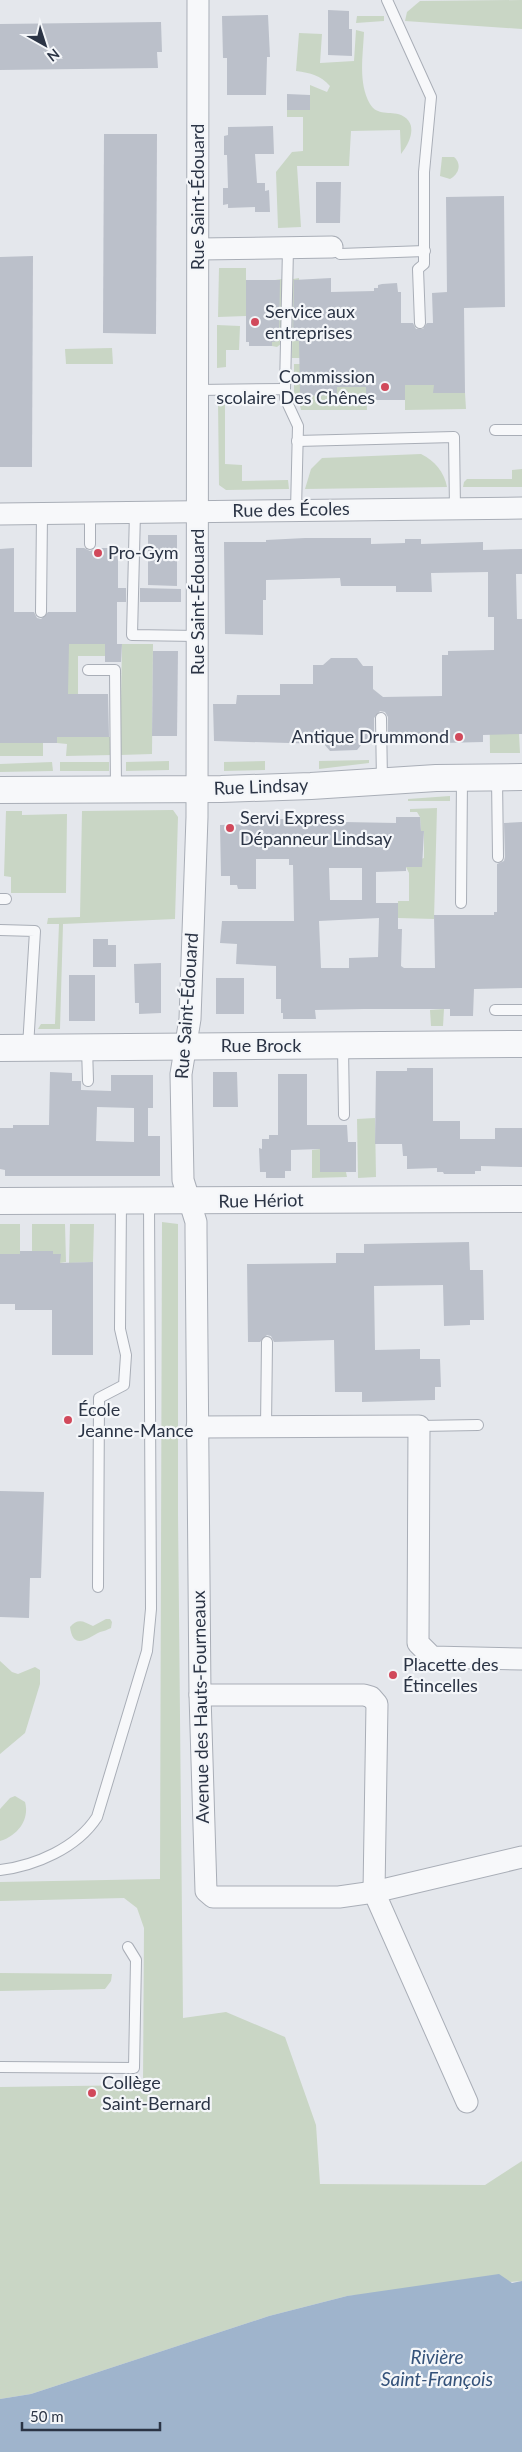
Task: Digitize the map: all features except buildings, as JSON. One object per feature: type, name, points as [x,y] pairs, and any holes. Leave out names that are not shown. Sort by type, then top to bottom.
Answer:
[{"type":"street","name":"Rue Saint-Édouard","points":[[189,1202],[182,1171],[182,1074],[190,1019],[197,790],[198,0]]},
{"type":"street","points":[[199,249],[332,247]]},
{"type":"street","name":"Rue des Écoles","points":[[0,514],[522,508]]},
{"type":"street","name":"Rue Lindsay","points":[[0,790],[197,790],[462,777],[510,777]]},
{"type":"street","name":"Rue Brock","points":[[0,1048],[522,1044]]},
{"type":"street","name":"Rue Hériot","points":[[0,1201],[189,1202],[522,1199]]},
{"type":"street","name":"Avenue des Hauts-Fourneaux","points":[[189,1202],[196,1222],[196,1427],[200,1695],[206,1891],[213,1897],[219,1898],[339,1897],[374,1892],[522,1857]]},
{"type":"street","points":[[196,1427],[419,1426],[418,1643],[432,1657],[522,1659]]},
{"type":"street","points":[[200,1695],[371,1696],[376,1704],[374,1892],[467,2102]]},
{"type":"lane","points":[[387,0],[431,97],[424,172],[425,251],[424,264],[418,269],[420,323]]},
{"type":"lane","points":[[332,247],[340,254],[425,251]]},
{"type":"lane","points":[[288,248],[285,398],[298,426],[296,510]]},
{"type":"lane","points":[[198,390],[285,389]]},
{"type":"lane","points":[[495,430],[522,430]]},
{"type":"lane","points":[[298,441],[454,437],[455,509]]},
{"type":"lane","points":[[90,512],[90,544]]},
{"type":"lane","points":[[135,512],[132,635],[198,636]]},
{"type":"lane","points":[[41,612],[42,513]]},
{"type":"lane","points":[[88,670],[115,670],[116,790]]},
{"type":"lane","points":[[381,718],[382,782]]},
{"type":"lane","points":[[461,903],[462,777]]},
{"type":"lane","points":[[498,857],[510,777]]},
{"type":"lane","points":[[0,930],[35,931],[28,1048]]},
{"type":"lane","points":[[495,1010],[522,1010]]},
{"type":"lane","points":[[343,1045],[344,1116]]},
{"type":"lane","points":[[87,1047],[88,1081]]},
{"type":"lane","points":[[98,1587],[100,1398],[124,1385],[126,1355],[120,1329],[121,1201]]},
{"type":"lane","points":[[0,1870],[20,1866],[48,1856],[82,1835],[92,1825],[97,1817],[147,1651],[151,1615],[149,1202]]},
{"type":"lane","points":[[266,1427],[267,1342]]},
{"type":"lane","points":[[419,1426],[478,1425]]},
{"type":"lane","points":[[0,2067],[134,2068],[136,1960],[128,1947]]},
{"type":"green space","points":[[522,0],[522,29],[405,21],[407,12],[420,1]]},
{"type":"green space","points":[[357,16],[384,16],[384,21],[356,23]]},
{"type":"green space","points":[[356,30],[364,32],[362,59],[366,96],[376,110],[401,115],[407,119],[411,128],[410,139],[401,154],[400,130],[351,131],[349,166],[297,166],[301,227],[278,228],[276,172],[292,152],[303,151],[303,117],[287,117],[287,110],[310,110],[310,85],[327,92],[330,86],[323,79],[315,75],[296,71],[299,33],[322,34],[320,63],[354,61]]},
{"type":"green space","points":[[442,157],[454,157],[458,163],[457,172],[450,179],[440,176]]},
{"type":"green space","points":[[219,268],[246,268],[246,316],[218,317]]},
{"type":"green space","points":[[299,278],[300,358],[292,358],[293,279]]},
{"type":"green space","points":[[282,279],[282,343],[277,347],[272,346],[272,342],[275,341],[275,280]]},
{"type":"green space","points":[[217,325],[240,326],[239,350],[226,350],[226,367],[217,368]]},
{"type":"green space","points":[[112,348],[113,364],[66,364],[65,349]]},
{"type":"green space","points":[[294,364],[300,364],[300,396],[336,395],[337,387],[366,387],[367,410],[301,410],[300,406],[294,401]]},
{"type":"green space","points":[[405,385],[434,385],[434,393],[465,393],[466,409],[405,410]]},
{"type":"green space","points":[[225,400],[225,464],[242,465],[242,481],[288,480],[289,489],[226,490],[219,485],[218,401]]},
{"type":"green space","points":[[421,454],[431,460],[438,468],[444,477],[447,487],[305,489],[311,469],[322,458]]},
{"type":"green space","points":[[522,469],[522,487],[463,487],[467,479],[512,479],[512,470]]},
{"type":"green space","points":[[67,644],[105,644],[105,656],[78,656],[78,694],[83,737],[111,737],[112,755],[66,756],[67,744],[57,743],[57,689],[68,688]]},
{"type":"green space","points":[[122,644],[153,644],[152,754],[120,755]]},
{"type":"green space","points":[[489,674],[505,734],[519,734],[520,753],[490,753]]},
{"type":"green space","points":[[0,743],[43,743],[43,756],[0,756]]},
{"type":"green space","points":[[369,760],[369,763],[319,769],[319,761]]},
{"type":"green space","points":[[169,761],[169,770],[126,771],[126,762]]},
{"type":"green space","points":[[265,761],[265,770],[224,771],[224,762]]},
{"type":"green space","points":[[52,762],[53,771],[0,772],[0,764]]},
{"type":"green space","points":[[60,762],[109,762],[109,771],[60,771]]},
{"type":"green space","points":[[450,796],[450,801],[408,801],[408,799]]},
{"type":"green space","points":[[437,808],[434,919],[398,918],[398,901],[409,901],[409,873],[406,867],[422,867],[421,859],[424,858],[424,831],[421,831],[420,817],[417,812],[410,812],[410,809]]},
{"type":"green space","points":[[173,810],[178,817],[175,919],[63,924],[60,1029],[38,1029],[41,1024],[55,1024],[59,924],[47,924],[48,918],[80,917],[82,811]]},
{"type":"green space","points":[[6,811],[22,811],[22,815],[67,814],[66,893],[11,893],[11,877],[4,876]]},
{"type":"green space","points":[[444,1009],[443,1026],[431,1026],[430,1010]]},
{"type":"green space","points":[[375,1118],[376,1177],[358,1178],[357,1119]]},
{"type":"green space","points":[[320,1149],[346,1172],[347,1177],[312,1178],[312,1150]]},
{"type":"green space","points":[[162,1222],[178,1224],[178,1514],[183,2018],[226,2012],[285,2037],[316,2125],[320,2184],[485,2185],[522,2161],[522,2281],[347,2296],[269,2316],[31,2394],[0,2399],[0,2087],[143,2085],[144,1928],[137,1908],[124,1898],[0,1901],[0,1882],[160,1879]]},
{"type":"green space","points":[[0,1224],[20,1224],[20,1254],[0,1254]]},
{"type":"green space","points":[[32,1224],[65,1224],[66,1262],[60,1263],[60,1254],[53,1254],[53,1251],[32,1251]]},
{"type":"green space","points":[[70,1224],[94,1224],[93,1262],[69,1263]]},
{"type":"green space","points":[[106,1619],[110,1619],[112,1622],[111,1628],[82,1641],[74,1639],[70,1627],[76,1622],[83,1622],[93,1626]]},
{"type":"green space","points":[[0,1661],[12,1672],[18,1674],[35,1667],[40,1670],[40,1684],[25,1733],[0,1754]]},
{"type":"green space","points":[[15,1796],[25,1802],[26,1815],[24,1821],[17,1831],[0,1841],[0,1809],[10,1798]]},
{"type":"green space","points":[[0,1973],[112,1974],[111,1981],[105,1989],[0,1991]]},
{"type":"water","name":"Rivière Saint-François","points":[[499,2274],[512,2283],[522,2281],[522,2452],[0,2452],[0,2399],[31,2394],[269,2316],[347,2296]]},
{"type":"place","name":"Service aux entreprises","points":[[255,322]]},
{"type":"place","name":"Commission scolaire Des Chênes","points":[[385,387]]},
{"type":"place","name":"Pro-Gym","points":[[98,553]]},
{"type":"place","name":"Antique Drummond","points":[[459,737]]},
{"type":"place","name":"Servi Express Dépanneur Lindsay","points":[[230,828]]},
{"type":"place","name":"École Jeanne-Mance","points":[[68,1420]]},
{"type":"place","name":"Placette des Étincelles","points":[[393,1675]]},
{"type":"place","name":"Collège Saint-Bernard","points":[[92,2093]]}]
